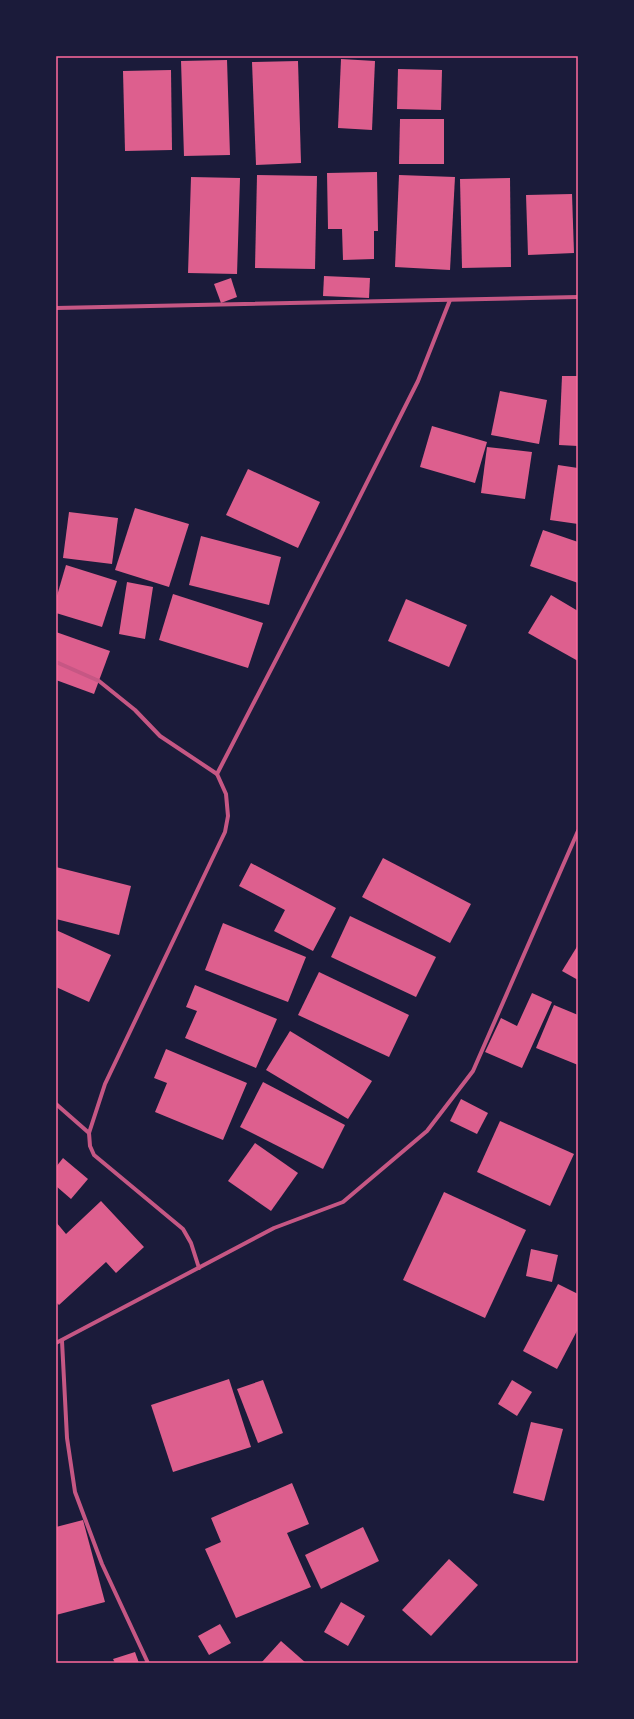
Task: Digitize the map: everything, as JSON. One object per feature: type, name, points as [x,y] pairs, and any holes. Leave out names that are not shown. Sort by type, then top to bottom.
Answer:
[{"type":"street","points":[[56,308],[578,297]]},
{"type":"street","points":[[217,774],[418,381],[450,300]]},
{"type":"street","points":[[56,662],[98,681],[135,710],[160,736],[217,774],[226,794],[228,816],[226,832],[105,1084],[89,1133],[90,1146],[94,1155],[183,1229],[191,1243],[199,1268]]},
{"type":"street","points":[[56,1343],[274,1228],[343,1202],[427,1131],[473,1071],[578,831]]},
{"type":"street","points":[[56,1104],[89,1133]]},
{"type":"street","points":[[62,1341],[67,1438],[75,1492],[102,1564],[148,1663]]},
{"type":"building","points":[[341,59],[375,61],[372,130],[338,128]]},
{"type":"building","points":[[227,60],[230,155],[184,156],[181,61]]},
{"type":"building","points":[[298,61],[301,163],[256,165],[252,62]]},
{"type":"building","points":[[398,69],[442,70],[441,110],[397,109]]},
{"type":"building","points":[[171,70],[172,150],[125,151],[123,71]]},
{"type":"building","points":[[400,119],[444,119],[444,164],[399,164]]},
{"type":"building","points":[[377,172],[378,231],[374,231],[374,259],[343,260],[342,229],[328,229],[327,173]]},
{"type":"building","points":[[257,175],[317,176],[315,269],[255,268]]},
{"type":"building","points":[[399,175],[455,177],[450,270],[395,267]]},
{"type":"building","points":[[191,177],[240,178],[237,274],[188,273]]},
{"type":"building","points":[[510,178],[511,267],[462,268],[460,179]]},
{"type":"building","points":[[572,194],[574,253],[528,255],[526,195]]},
{"type":"building","points":[[324,276],[370,278],[369,298],[323,296]]},
{"type":"building","points":[[231,278],[237,297],[221,303],[214,284]]},
{"type":"building","points":[[562,376],[578,376],[578,446],[559,445]]},
{"type":"building","points":[[500,391],[547,400],[539,444],[491,435]]},
{"type":"building","points":[[432,426],[487,442],[475,483],[420,467]]},
{"type":"building","points":[[487,447],[532,452],[525,499],[481,493]]},
{"type":"building","points":[[558,465],[578,468],[578,524],[550,520]]},
{"type":"building","points":[[248,469],[320,502],[298,548],[226,515]]},
{"type":"building","points":[[135,508],[189,524],[169,587],[115,570]]},
{"type":"building","points":[[69,512],[118,518],[112,564],[63,558]]},
{"type":"building","points":[[543,530],[578,542],[578,583],[530,566]]},
{"type":"building","points":[[201,536],[281,557],[269,605],[189,585]]},
{"type":"building","points":[[66,565],[117,581],[102,627],[56,613],[56,599]]},
{"type":"building","points":[[127,582],[153,587],[145,639],[119,634]]},
{"type":"building","points":[[173,594],[263,623],[248,668],[159,640]]},
{"type":"building","points":[[551,595],[578,611],[578,661],[528,633]]},
{"type":"building","points":[[406,599],[467,625],[449,667],[388,641]]},
{"type":"building","points":[[56,632],[110,651],[94,694],[56,680]]},
{"type":"building","points":[[383,858],[471,904],[450,943],[362,897]]},
{"type":"building","points":[[251,863],[336,908],[313,951],[274,931],[285,910],[239,886]]},
{"type":"building","points":[[56,867],[131,886],[119,935],[56,919]]},
{"type":"building","points":[[350,916],[436,957],[416,997],[331,957]]},
{"type":"building","points":[[223,923],[306,957],[288,1002],[205,970]]},
{"type":"building","points":[[56,930],[111,955],[89,1002],[56,987]]},
{"type":"building","points":[[578,945],[578,980],[562,971]]},
{"type":"building","points":[[319,972],[409,1015],[389,1057],[298,1015]]},
{"type":"building","points":[[195,985],[277,1019],[256,1068],[185,1038],[197,1011],[186,1007]]},
{"type":"building","points":[[532,993],[552,1002],[522,1068],[485,1052],[501,1018],[517,1026]]},
{"type":"building","points":[[554,1005],[578,1015],[578,1065],[536,1048]]},
{"type":"building","points":[[290,1031],[372,1081],[348,1119],[266,1070]]},
{"type":"building","points":[[166,1049],[247,1083],[223,1140],[155,1112],[167,1083],[154,1078]]},
{"type":"building","points":[[263,1082],[345,1125],[323,1169],[240,1127]]},
{"type":"building","points":[[461,1099],[488,1113],[477,1134],[450,1121]]},
{"type":"building","points":[[500,1121],[574,1154],[550,1206],[477,1172]]},
{"type":"building","points":[[255,1143],[298,1173],[271,1211],[228,1181]]},
{"type":"building","points":[[63,1158],[88,1179],[71,1199],[56,1186],[56,1167]]},
{"type":"building","points":[[444,1192],[526,1230],[485,1318],[403,1280]]},
{"type":"building","points":[[101,1201],[144,1247],[116,1273],[106,1262],[59,1305],[56,1302],[56,1222],[66,1234]]},
{"type":"building","points":[[531,1249],[558,1255],[552,1282],[526,1276]]},
{"type":"building","points":[[558,1284],[578,1294],[578,1329],[557,1369],[523,1351]]},
{"type":"building","points":[[229,1379],[251,1447],[173,1472],[151,1405]]},
{"type":"building","points":[[263,1380],[283,1433],[258,1443],[237,1389]]},
{"type":"building","points":[[512,1380],[532,1392],[517,1416],[498,1404]]},
{"type":"building","points":[[531,1422],[563,1429],[544,1501],[513,1493]]},
{"type":"building","points":[[292,1483],[309,1524],[287,1533],[311,1587],[236,1618],[205,1549],[221,1542],[211,1518]]},
{"type":"building","points":[[83,1520],[105,1602],[56,1615],[56,1527]]},
{"type":"building","points":[[363,1527],[379,1561],[321,1589],[305,1555]]},
{"type":"building","points":[[449,1559],[478,1585],[431,1636],[402,1610]]},
{"type":"building","points":[[341,1602],[365,1616],[348,1646],[324,1632]]},
{"type":"building","points":[[220,1624],[231,1643],[209,1655],[198,1636]]},
{"type":"building","points":[[281,1641],[306,1663],[261,1663]]},
{"type":"building","points":[[135,1652],[139,1663],[115,1663],[113,1659]]}]
